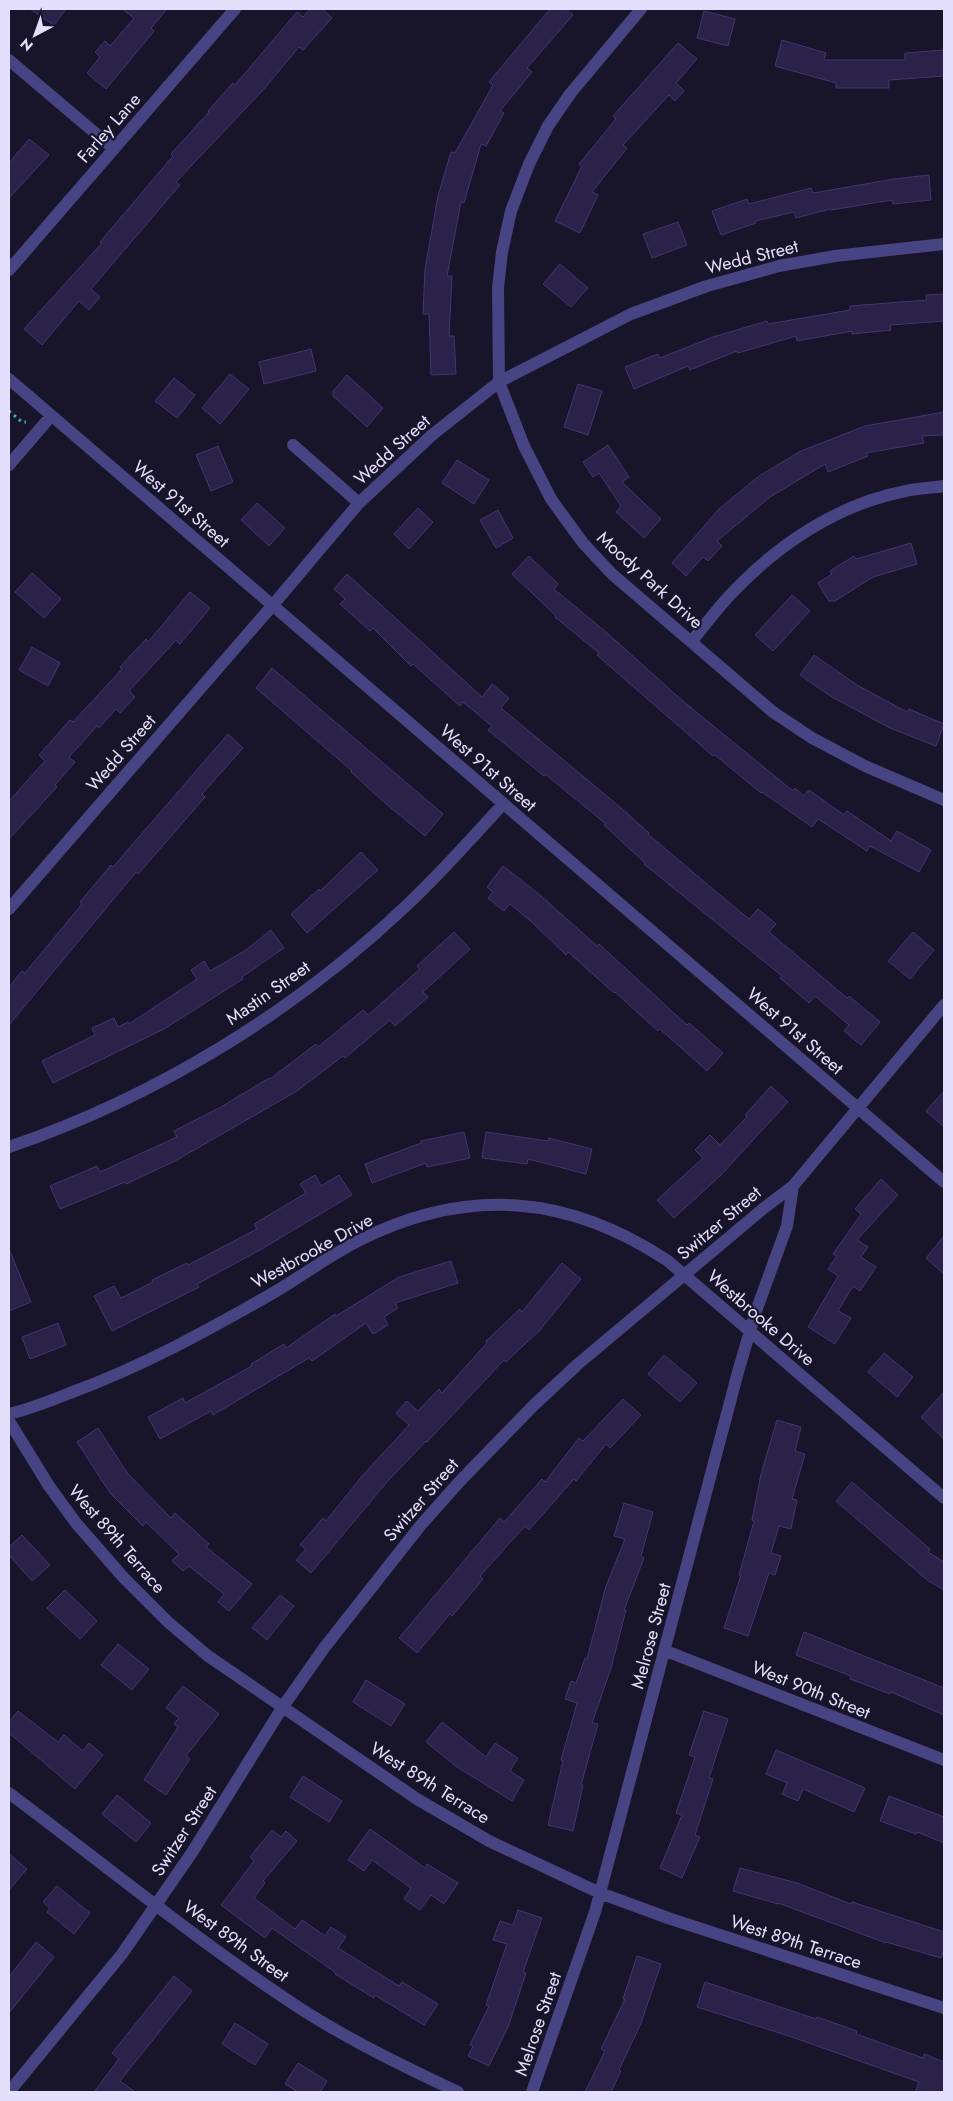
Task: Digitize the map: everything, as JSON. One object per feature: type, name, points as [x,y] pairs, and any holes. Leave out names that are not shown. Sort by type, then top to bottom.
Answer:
[{"type":"street","name":"Farley Lane","points":[[9,270],[235,9]]},
{"type":"street","name":"Moody Park Drive","points":[[641,9],[570,94],[548,126],[528,164],[511,211],[502,252],[498,288],[499,382],[524,446],[548,492],[583,543],[612,574],[773,712],[812,738],[865,766],[944,800]]},
{"type":"street","points":[[9,60],[114,149]]},
{"type":"street","name":"Wedd Street","points":[[9,909],[359,503],[432,435],[499,382],[631,314],[707,286],[779,266],[835,256],[944,244]]},
{"type":"street","name":"West 91st Street","points":[[9,379],[944,1182]]},
{"type":"street","points":[[9,465],[51,416]]},
{"type":"street","points":[[292,445],[359,503]]},
{"type":"street","points":[[692,642],[730,595],[763,563],[799,535],[831,517],[871,500],[906,491],[944,486]]},
{"type":"street","name":"Mastin Street","points":[[9,1147],[75,1122],[155,1085],[222,1047],[296,997],[352,954],[407,905],[503,804]]},
{"type":"street","name":"Switzer Street","points":[[9,2092],[94,1990],[157,1904],[193,1851],[282,1708],[357,1603],[420,1526],[461,1480],[534,1405],[578,1364],[792,1186],[944,1006]]},
{"type":"street","name":"Melrose Street","points":[[532,2092],[600,1893],[666,1652],[714,1462],[756,1314],[787,1226],[792,1186]]},
{"type":"street","name":"Westbrooke Drive","points":[[9,1414],[89,1386],[134,1367],[200,1335],[360,1240],[401,1222],[444,1210],[484,1205],[525,1206],[566,1213],[603,1225],[642,1244],[684,1275],[944,1498]]},
{"type":"street","name":"West 89th Terrace","points":[[9,1421],[49,1486],[76,1523],[123,1577],[168,1622],[202,1650],[282,1708],[417,1798],[498,1845],[600,1893],[668,1918],[944,2008]]},
{"type":"street","name":"West 90th Street","points":[[666,1652],[944,1760]]},
{"type":"street","name":"West 89th Street","points":[[9,1792],[246,1971],[302,2009],[361,2044],[458,2092]]},
{"type":"building","points":[[30,9],[66,9],[54,25]]},
{"type":"building","points":[[122,9],[167,9],[151,28],[154,31],[106,89],[87,73],[100,57],[95,52],[105,41],[110,46],[134,18]]},
{"type":"building","points":[[310,9],[322,9],[332,18],[303,50],[299,47],[263,90],[176,182],[180,185],[91,289],[100,297],[89,310],[79,301],[42,345],[24,329],[102,243],[100,242],[173,156],[171,154],[233,83],[235,85],[297,12],[303,17]]},
{"type":"building","points":[[550,9],[566,9],[573,15],[527,68],[532,72],[500,111],[504,113],[486,146],[481,144],[464,203],[461,202],[447,276],[452,276],[449,336],[454,336],[456,374],[431,375],[429,314],[423,314],[425,269],[438,196],[451,152],[455,153],[493,85],[489,82]]},
{"type":"building","points":[[704,11],[735,19],[728,46],[697,38]]},
{"type":"building","points":[[782,40],[826,53],[824,60],[905,60],[905,53],[944,50],[944,76],[889,80],[889,88],[836,88],[836,83],[775,66]]},
{"type":"building","points":[[678,43],[697,59],[676,83],[684,91],[675,101],[669,95],[623,145],[627,148],[592,192],[598,195],[580,233],[555,221],[582,166],[579,164],[616,119],[613,116]]},
{"type":"building","points":[[29,139],[49,155],[9,198],[9,163]]},
{"type":"building","points":[[929,175],[931,200],[893,204],[892,200],[830,209],[796,218],[794,212],[755,221],[756,223],[721,235],[712,211],[747,199],[749,204],[811,188],[813,193]]},
{"type":"building","points":[[678,222],[687,245],[652,258],[643,234]]},
{"type":"building","points":[[560,264],[588,288],[571,307],[543,284]]},
{"type":"building","points":[[944,294],[944,321],[890,325],[891,330],[852,334],[852,331],[797,341],[796,336],[738,353],[737,351],[690,370],[688,366],[634,389],[625,367],[658,354],[660,358],[713,337],[767,321],[768,324],[850,310],[850,306],[927,300],[926,295]]},
{"type":"building","points":[[311,349],[316,371],[264,384],[259,362]]},
{"type":"building","points":[[230,374],[249,389],[220,424],[202,408]]},
{"type":"building","points":[[347,375],[383,408],[367,427],[333,396],[333,391]]},
{"type":"building","points":[[174,378],[195,395],[177,418],[155,401]]},
{"type":"building","points":[[578,384],[602,391],[588,435],[564,427]]},
{"type":"building","points":[[944,412],[944,435],[922,436],[924,443],[866,453],[868,456],[828,472],[825,464],[770,497],[717,541],[722,546],[708,561],[703,557],[686,576],[672,563],[719,509],[759,476],[801,451],[865,426]]},
{"type":"building","points":[[608,445],[629,477],[622,482],[661,519],[644,538],[616,512],[621,506],[599,473],[593,477],[583,462]]},
{"type":"building","points":[[218,446],[233,482],[211,491],[196,455]]},
{"type":"building","points":[[457,460],[489,480],[474,504],[442,483]]},
{"type":"building","points":[[257,503],[285,528],[269,546],[241,520]]},
{"type":"building","points":[[418,508],[433,522],[409,549],[394,534]]},
{"type":"building","points":[[498,510],[513,538],[496,548],[480,520]]},
{"type":"building","points":[[911,543],[917,564],[873,577],[835,601],[829,601],[818,583],[832,574],[830,571],[854,556],[856,559]]},
{"type":"building","points":[[529,556],[558,584],[554,589],[606,632],[684,702],[793,791],[795,788],[804,796],[809,790],[844,815],[847,811],[891,841],[897,831],[931,850],[919,872],[870,846],[867,851],[818,819],[812,827],[761,793],[715,755],[713,756],[597,655],[599,653],[555,617],[512,574]]},
{"type":"building","points":[[32,573],[61,599],[44,618],[15,592]]},
{"type":"building","points":[[347,574],[482,697],[492,684],[509,698],[501,708],[620,807],[648,834],[749,919],[758,909],[776,924],[769,932],[847,998],[849,996],[880,1022],[861,1045],[844,1031],[849,1025],[815,996],[809,1003],[780,978],[782,976],[644,864],[604,825],[606,824],[488,730],[492,726],[463,702],[460,706],[413,664],[411,666],[373,628],[370,631],[340,604],[345,599],[334,589]]},
{"type":"building","points":[[190,592],[210,608],[180,644],[176,640],[129,691],[135,697],[120,713],[116,709],[99,728],[97,726],[69,757],[75,762],[55,785],[57,787],[9,839],[9,801],[45,761],[39,755],[70,720],[73,722],[122,669],[120,667],[146,639],[148,642]]},
{"type":"building","points":[[792,595],[810,611],[773,651],[755,635]]},
{"type":"building","points":[[32,647],[60,663],[48,686],[19,670]]},
{"type":"building","points":[[814,655],[857,685],[907,712],[909,709],[944,724],[936,746],[890,728],[832,697],[800,675]]},
{"type":"building","points":[[272,668],[443,814],[425,836],[385,803],[352,771],[256,688]]},
{"type":"building","points":[[228,734],[243,748],[202,794],[205,797],[138,874],[136,872],[9,1025],[9,987],[22,971],[25,973],[82,904],[80,902],[111,865],[113,867]]},
{"type":"building","points":[[361,852],[378,870],[307,933],[291,914],[319,889],[320,891]]},
{"type":"building","points":[[503,866],[540,895],[597,946],[599,944],[687,1025],[689,1023],[723,1053],[707,1071],[568,952],[566,955],[510,904],[504,911],[488,898],[493,892],[487,887]]},
{"type":"building","points":[[271,930],[284,948],[242,977],[243,979],[164,1029],[53,1083],[42,1061],[95,1035],[92,1028],[114,1018],[118,1027],[128,1022],[129,1024],[197,979],[191,970],[204,961],[210,971],[246,950]]},
{"type":"building","points":[[454,932],[470,949],[423,992],[428,997],[395,1026],[390,1020],[345,1058],[343,1056],[297,1091],[175,1161],[126,1184],[125,1182],[60,1209],[50,1186],[97,1166],[100,1172],[177,1137],[174,1131],[270,1079],[316,1044],[318,1047],[363,1010],[368,1015],[420,969],[417,966]]},
{"type":"building","points":[[913,932],[934,950],[910,979],[888,961]]},
{"type":"building","points":[[771,1086],[788,1102],[721,1175],[674,1218],[657,1200],[703,1158],[695,1150],[710,1135],[720,1145],[747,1117],[745,1115]]},
{"type":"building","points":[[944,1091],[944,1127],[926,1111]]},
{"type":"building","points":[[464,1132],[470,1158],[427,1167],[426,1163],[372,1183],[365,1164],[421,1143],[421,1141]]},
{"type":"building","points":[[486,1132],[548,1141],[549,1138],[592,1149],[586,1174],[528,1159],[527,1164],[482,1158]]},
{"type":"building","points":[[315,1175],[321,1186],[339,1175],[352,1195],[260,1250],[197,1284],[199,1287],[112,1331],[94,1296],[114,1286],[121,1298],[153,1282],[152,1280],[187,1263],[188,1265],[257,1229],[254,1224],[306,1193],[300,1184]]},
{"type":"building","points":[[881,1179],[898,1195],[857,1240],[868,1247],[861,1257],[876,1267],[860,1291],[853,1286],[838,1311],[851,1318],[835,1344],[808,1327],[838,1276],[828,1269],[837,1256],[833,1254],[861,1214],[855,1209]]},
{"type":"building","points":[[944,1236],[944,1274],[926,1258]]},
{"type":"building","points":[[9,1249],[31,1302],[9,1311]]},
{"type":"building","points":[[451,1261],[458,1283],[395,1303],[398,1308],[384,1317],[388,1325],[373,1334],[366,1323],[312,1361],[309,1358],[213,1415],[211,1411],[160,1439],[148,1417],[183,1398],[185,1403],[252,1366],[251,1364],[284,1344],[286,1348],[335,1314],[336,1316],[399,1277]]},
{"type":"building","points":[[562,1263],[581,1279],[540,1330],[506,1362],[504,1360],[387,1482],[311,1573],[296,1560],[306,1549],[300,1545],[323,1518],[326,1521],[363,1475],[409,1425],[396,1413],[407,1401],[418,1411],[439,1389],[442,1393],[487,1343],[486,1341],[520,1309],[522,1312]]},
{"type":"building","points":[[58,1323],[66,1345],[30,1359],[22,1337]]},
{"type":"building","points":[[884,1353],[913,1377],[897,1397],[868,1372]]},
{"type":"building","points":[[664,1355],[697,1383],[680,1402],[648,1374]]},
{"type":"building","points":[[944,1392],[944,1439],[921,1417]]},
{"type":"building","points":[[623,1399],[641,1415],[610,1448],[606,1444],[576,1481],[574,1479],[529,1530],[525,1526],[480,1576],[483,1579],[452,1616],[450,1614],[417,1653],[399,1638],[500,1518],[504,1522],[542,1479],[545,1482],[579,1438],[583,1441]]},
{"type":"building","points":[[777,1420],[801,1427],[795,1451],[805,1454],[792,1499],[797,1500],[791,1529],[779,1526],[771,1553],[781,1556],[775,1575],[769,1573],[748,1636],[724,1628],[741,1575],[739,1575],[754,1521],[752,1520],[761,1474]]},
{"type":"building","points":[[98,1428],[128,1474],[171,1518],[175,1513],[209,1544],[206,1547],[252,1584],[229,1611],[218,1602],[224,1594],[189,1566],[183,1571],[172,1561],[179,1554],[146,1522],[143,1526],[110,1493],[77,1442]]},
{"type":"building","points":[[852,1482],[930,1549],[928,1552],[944,1562],[944,1590],[927,1580],[836,1501]]},
{"type":"building","points":[[624,1503],[653,1512],[641,1556],[644,1558],[624,1610],[626,1610],[611,1668],[592,1723],[598,1724],[581,1785],[583,1785],[573,1831],[548,1825],[563,1761],[561,1760],[577,1703],[565,1699],[571,1681],[576,1683],[585,1658],[587,1659],[606,1586],[625,1539],[614,1536]]},
{"type":"building","points":[[22,1535],[50,1565],[32,1581],[9,1555],[9,1547]]},
{"type":"building","points":[[65,1590],[97,1621],[80,1639],[47,1608]]},
{"type":"building","points":[[280,1595],[294,1606],[267,1640],[252,1628]]},
{"type":"building","points":[[804,1632],[944,1688],[944,1715],[891,1692],[890,1694],[850,1679],[851,1676],[796,1655]]},
{"type":"building","points":[[118,1644],[149,1669],[132,1690],[101,1665]]},
{"type":"building","points":[[366,1680],[405,1704],[391,1726],[353,1702]]},
{"type":"building","points":[[183,1686],[219,1714],[186,1756],[190,1759],[166,1795],[144,1780],[178,1727],[174,1724],[179,1718],[166,1708]]},
{"type":"building","points":[[18,1711],[58,1742],[64,1735],[83,1751],[89,1743],[103,1755],[75,1789],[9,1733],[9,1722]]},
{"type":"building","points":[[704,1711],[728,1719],[709,1778],[713,1779],[695,1835],[700,1837],[682,1878],[660,1868],[682,1815],[676,1813],[695,1757],[689,1755]]},
{"type":"building","points":[[442,1722],[486,1757],[495,1743],[518,1758],[510,1771],[524,1780],[512,1801],[457,1767],[426,1742]]},
{"type":"building","points":[[776,1750],[865,1788],[854,1812],[803,1789],[798,1801],[782,1794],[787,1783],[766,1774]]},
{"type":"building","points":[[303,1776],[342,1801],[329,1822],[290,1797]]},
{"type":"building","points":[[117,1795],[151,1823],[136,1842],[102,1814]]},
{"type":"building","points":[[889,1796],[944,1817],[944,1843],[917,1832],[916,1834],[880,1821]]},
{"type":"building","points":[[370,1829],[425,1868],[427,1864],[458,1883],[444,1904],[431,1895],[420,1910],[404,1899],[411,1888],[372,1860],[364,1871],[348,1860]]},
{"type":"building","points":[[272,1830],[281,1837],[286,1831],[297,1841],[263,1881],[265,1883],[254,1898],[295,1929],[302,1920],[325,1936],[331,1927],[346,1937],[338,1948],[399,1986],[402,1982],[438,2004],[424,2025],[375,1995],[374,1998],[335,1974],[272,1928],[265,1938],[221,1905],[254,1861],[250,1857]]},
{"type":"building","points":[[9,1854],[27,1869],[9,1890]]},
{"type":"building","points":[[740,1868],[797,1883],[851,1904],[852,1902],[944,1932],[944,1949],[941,1958],[886,1943],[778,1903],[733,1891]]},
{"type":"building","points":[[57,1886],[90,1913],[74,1934],[47,1912],[50,1908],[43,1902]]},
{"type":"building","points":[[518,1910],[542,1918],[523,1972],[526,1973],[508,2027],[489,2066],[468,2056],[473,2046],[470,2045],[489,2006],[486,2005],[507,1944],[493,1940],[500,1921],[513,1925]]},
{"type":"building","points":[[36,1942],[54,1957],[9,2013],[9,1977]]},
{"type":"building","points":[[637,1956],[661,1964],[641,2023],[611,2092],[585,2092],[605,2051],[601,2049],[625,1999],[623,1999]]},
{"type":"building","points":[[174,1976],[192,1991],[120,2081],[135,2092],[94,2092],[119,2059],[112,2053]]},
{"type":"building","points":[[705,1982],[816,2019],[817,2017],[857,2031],[856,2034],[923,2058],[924,2054],[944,2062],[944,2092],[915,2092],[919,2082],[789,2036],[697,2007]]},
{"type":"building","points":[[235,2023],[268,2044],[255,2065],[222,2044]]},
{"type":"building","points":[[298,2063],[327,2081],[320,2092],[298,2092],[285,2084]]}]
